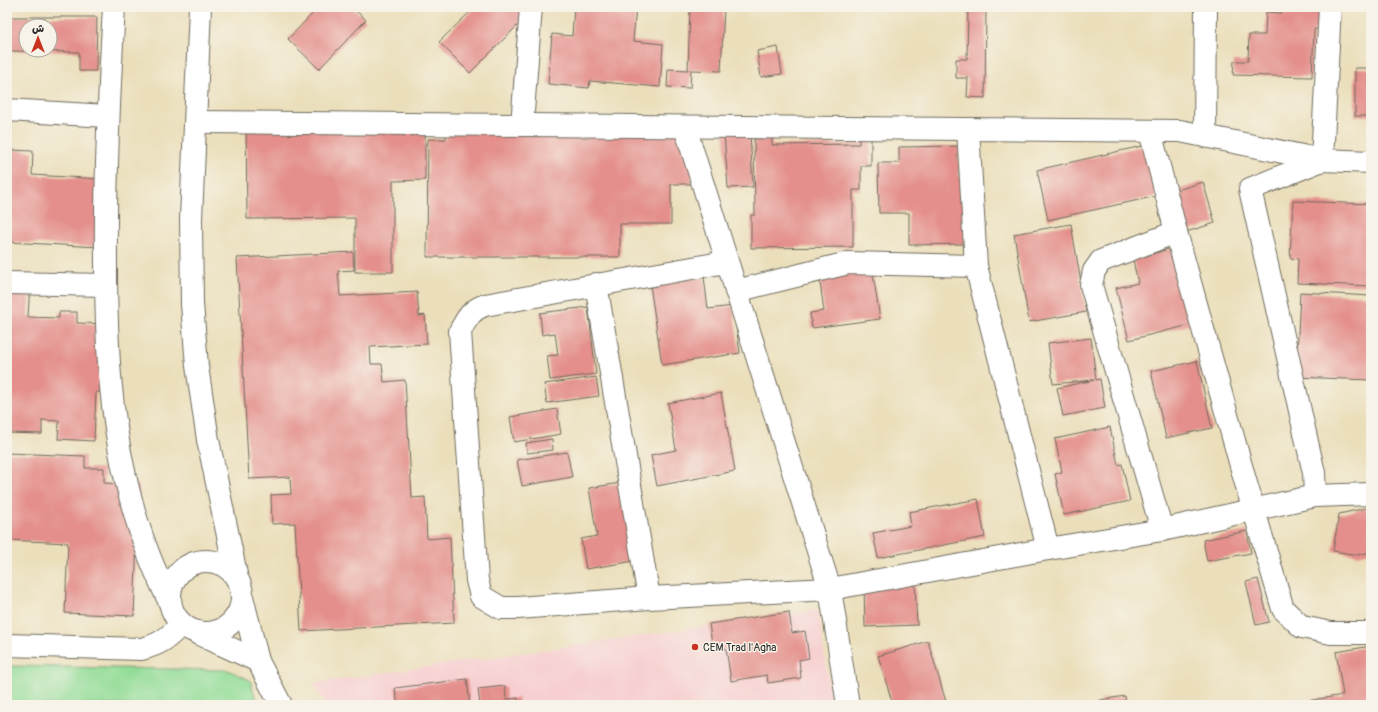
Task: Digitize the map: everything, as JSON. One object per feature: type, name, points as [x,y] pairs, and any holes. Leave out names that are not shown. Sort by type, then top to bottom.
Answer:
[{"type":"street","points":[[114,7],[107,116],[106,286],[109,356],[118,442],[132,506],[146,549],[174,614],[187,628],[258,661]]},
{"type":"street","points":[[200,7],[191,234],[192,304],[197,366],[208,440],[240,588],[258,661],[281,705]]},
{"type":"street","points":[[522,125],[531,7]]},
{"type":"street","points":[[1205,135],[1206,7]]},
{"type":"street","points":[[1322,160],[1330,7]]},
{"type":"street","points":[[7,110],[107,116]]},
{"type":"street","points":[[196,122],[1180,131],[1322,160],[1371,162]]},
{"type":"street","points":[[685,127],[726,262],[830,589],[848,705]]},
{"type":"street","points":[[968,129],[976,266],[1048,549]]},
{"type":"street","points":[[1150,131],[1176,232],[1253,509],[1283,609],[1302,627],[1331,633],[1371,633]]},
{"type":"street","points":[[1315,496],[1314,472],[1250,189],[1322,160]]},
{"type":"street","points":[[1162,530],[1091,285],[1094,271],[1101,261],[1176,232]]},
{"type":"street","points":[[726,262],[596,284],[485,305],[474,309],[460,330],[478,580],[481,596],[501,608],[649,598],[830,589],[1048,549],[1162,530],[1315,496],[1371,494]]},
{"type":"street","points":[[736,291],[848,262],[976,266]]},
{"type":"street","points":[[7,283],[106,286]]},
{"type":"street","points":[[596,284],[649,598]]},
{"type":"street","points":[[7,645],[141,649],[154,646],[187,628],[204,633],[216,632],[226,627],[235,619],[240,608],[240,588],[229,570],[218,563],[206,561],[194,563],[183,570],[174,579],[170,590],[170,603]]},
{"type":"shaded area","name":"CEM Trad l'Agha","points":[[818,610],[832,705],[325,705],[314,683]]},
{"type":"green space","points":[[7,666],[228,670],[250,680],[258,705],[7,705]]},
{"type":"building","points":[[319,7],[352,7],[366,20],[319,69],[288,39]]},
{"type":"building","points":[[475,7],[517,7],[527,16],[470,73],[439,42]]},
{"type":"building","points":[[574,7],[636,7],[633,41],[663,44],[660,87],[590,81],[589,88],[548,84],[552,34],[572,36]]},
{"type":"building","points":[[690,7],[724,7],[721,71],[691,70],[690,88],[667,87],[668,69],[688,70]]},
{"type":"building","points":[[968,7],[986,7],[985,98],[967,97],[968,78],[956,78],[956,59],[967,59]]},
{"type":"building","points":[[1282,7],[1332,7],[1331,29],[1314,29],[1312,77],[1233,75],[1234,61],[1248,61],[1249,35],[1265,35],[1266,12],[1282,13]]},
{"type":"building","points":[[7,17],[97,17],[96,71],[79,71],[79,52],[58,52],[58,18],[18,18],[18,51],[7,51]]},
{"type":"building","points":[[778,47],[782,74],[761,77],[757,51]]},
{"type":"building","points":[[1355,68],[1371,68],[1371,116],[1355,116]]},
{"type":"building","points":[[7,100],[13,100],[10,150],[33,151],[32,175],[102,179],[99,247],[7,242]]},
{"type":"building","points":[[425,117],[425,180],[393,181],[393,272],[355,272],[355,218],[247,219],[246,118]]},
{"type":"building","points":[[446,125],[692,131],[692,184],[671,184],[671,224],[620,224],[620,257],[427,257],[428,139],[446,139]]},
{"type":"building","points":[[859,131],[871,131],[871,166],[861,166],[861,190],[853,190],[853,247],[751,248],[751,215],[755,215],[754,139],[772,138],[772,145],[859,144]]},
{"type":"building","points":[[750,132],[753,187],[728,188],[724,133]]},
{"type":"building","points":[[1155,143],[1166,194],[1048,220],[1037,170]]},
{"type":"building","points":[[959,146],[959,176],[964,176],[965,244],[909,245],[909,213],[879,213],[878,163],[899,163],[899,147]]},
{"type":"building","points":[[1203,182],[1215,223],[1186,232],[1174,191]]},
{"type":"building","points":[[1293,201],[1371,204],[1371,286],[1297,283],[1298,259],[1290,258]]},
{"type":"building","points":[[1071,224],[1086,312],[1029,322],[1014,234]]},
{"type":"building","points":[[1175,247],[1194,324],[1129,340],[1116,288],[1138,283],[1133,260]]},
{"type":"building","points":[[353,252],[354,270],[338,271],[340,296],[417,292],[419,316],[425,315],[427,344],[370,347],[371,364],[382,364],[384,382],[405,380],[412,498],[425,497],[427,539],[450,537],[454,623],[301,631],[295,523],[272,524],[271,495],[291,494],[290,477],[249,479],[237,258]]},
{"type":"building","points":[[872,268],[880,319],[812,328],[810,313],[824,311],[819,275]]},
{"type":"building","points":[[704,277],[708,309],[733,306],[740,353],[662,365],[650,285]]},
{"type":"building","points":[[7,282],[30,283],[28,317],[59,318],[59,312],[77,312],[77,323],[112,324],[109,392],[96,392],[94,441],[58,439],[59,421],[42,420],[42,434],[7,433]]},
{"type":"building","points":[[1300,292],[1371,296],[1371,380],[1296,377]]},
{"type":"building","points":[[588,307],[596,374],[550,380],[547,356],[558,355],[555,333],[542,335],[540,313]]},
{"type":"building","points":[[1091,338],[1096,380],[1100,379],[1105,408],[1063,416],[1057,388],[1094,380],[1053,384],[1048,343]]},
{"type":"building","points":[[1197,361],[1212,428],[1166,438],[1151,371]]},
{"type":"building","points":[[596,377],[599,396],[547,403],[544,384]]},
{"type":"building","points":[[721,393],[735,471],[657,486],[651,455],[676,450],[668,403]]},
{"type":"building","points":[[557,409],[561,434],[514,442],[510,417]]},
{"type":"building","points":[[1110,427],[1118,465],[1122,464],[1130,501],[1064,515],[1055,474],[1062,472],[1055,439]]},
{"type":"building","points":[[552,439],[553,450],[527,453],[526,443]]},
{"type":"building","points":[[567,452],[572,477],[522,486],[517,460]]},
{"type":"building","points":[[7,453],[85,456],[85,468],[104,468],[104,483],[139,485],[134,616],[65,613],[68,543],[7,540]]},
{"type":"building","points":[[639,480],[635,561],[586,569],[581,539],[597,536],[589,488]]},
{"type":"building","points":[[978,499],[985,537],[878,558],[873,533],[911,526],[909,512]]},
{"type":"building","points":[[1371,507],[1371,552],[1358,555],[1333,551],[1339,514]]},
{"type":"building","points":[[1247,531],[1251,553],[1207,561],[1203,540]]},
{"type":"building","points":[[1258,579],[1269,622],[1256,625],[1246,582]]},
{"type":"building","points":[[915,584],[917,625],[865,627],[864,586]]},
{"type":"building","points":[[789,612],[792,633],[805,631],[809,658],[799,660],[801,678],[768,683],[767,675],[731,681],[726,648],[713,650],[709,624]]},
{"type":"building","points":[[928,641],[947,705],[893,705],[878,656]]},
{"type":"building","points":[[1371,646],[1371,705],[1282,705],[1343,695],[1336,652]]},
{"type":"building","points":[[467,679],[470,705],[398,705],[395,688]]},
{"type":"building","points":[[505,686],[506,699],[518,698],[519,705],[480,705],[478,689]]},
{"type":"building","points":[[1125,696],[1126,705],[1101,705],[1100,700]]},
{"type":"place","name":"CEM Trad l'Agha","points":[[695,647]]}]
